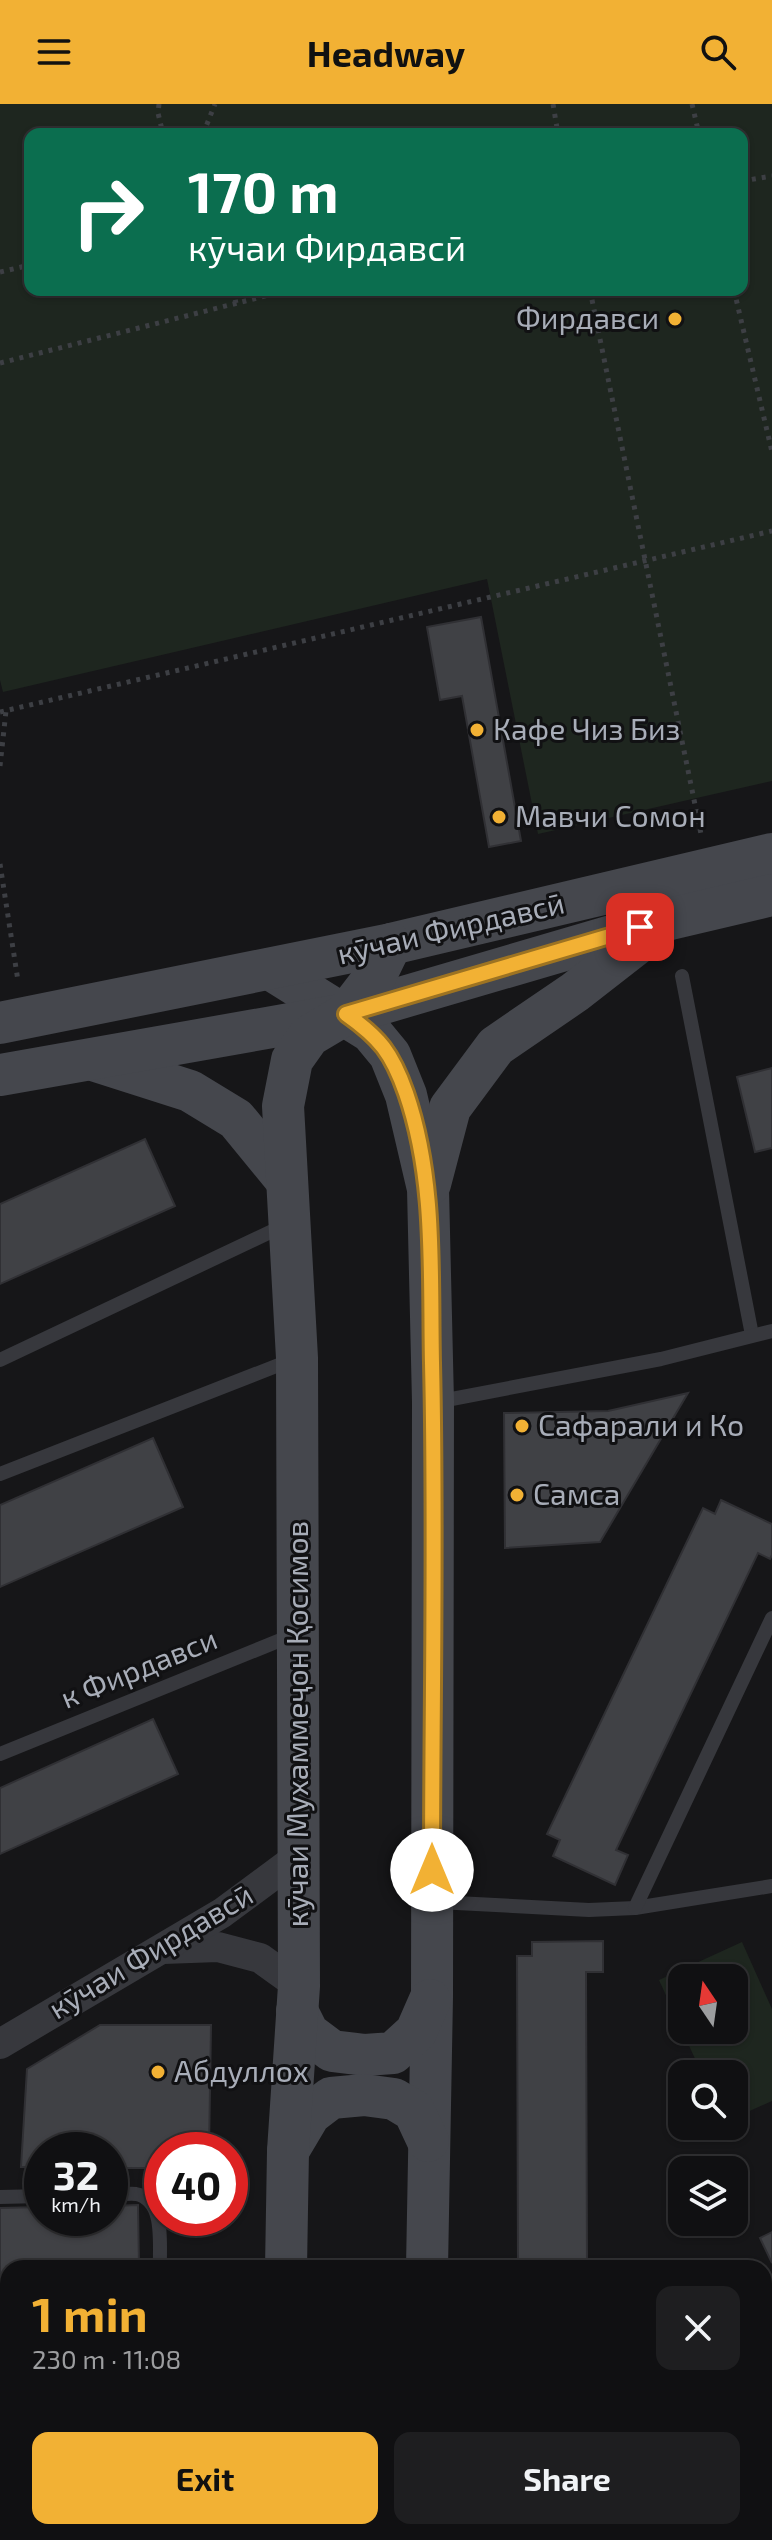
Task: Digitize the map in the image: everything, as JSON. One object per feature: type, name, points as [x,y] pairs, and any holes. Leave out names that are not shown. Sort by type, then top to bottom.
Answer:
[{"type":"street","name":"кӯчаи Фирдавсӣ","points":[[12,1021],[391,944],[772,854]]},
{"type":"street","name":"кӯчаи Фирдавсӣ","points":[[0,1075],[346,1014],[670,919],[772,895]]},
{"type":"street","points":[[428,1189],[450,1108],[496,1046],[575,992],[670,919]]},
{"type":"street","points":[[391,944],[376,975],[346,1014],[371,1032],[390,1055],[406,1095],[428,1189],[433,1402],[432,1997],[427,2260]]},
{"type":"street","name":"кӯчаи Фирдавсӣ","points":[[270,969],[319,1001],[346,1014]]},
{"type":"street","name":"кӯчаи Мухаммеҷон Қосимов","points":[[286,2260],[288,2151],[298,1998],[299,1856],[297,1358],[283,1106],[292,1060],[309,1036],[346,1014]]},
{"type":"street","points":[[89,1059],[190,1091],[236,1119],[286,1180]]},
{"type":"street","name":"кӯчаи Фирдавсӣ","points":[[0,2044],[222,1913],[299,1856]]},
{"type":"street","points":[[161,1949],[218,1947],[260,1958],[298,1998],[308,2033],[332,2051],[365,2055],[393,2053],[416,2032],[432,1997]]},
{"type":"street","points":[[288,2151],[310,2114],[331,2098],[364,2095],[394,2099],[414,2111],[428,2141]]},
{"type":"lane","points":[[682,976],[752,1335]]},
{"type":"lane","points":[[0,1360],[289,1223]]},
{"type":"lane","points":[[433,1402],[661,1359],[772,1331]]},
{"type":"lane","points":[[0,1474],[297,1358]]},
{"type":"lane","points":[[635,1908],[772,1618]]},
{"type":"lane","name":"к Фирдавси","points":[[0,1754],[298,1633]]},
{"type":"lane","points":[[432,1902],[589,1910],[635,1908],[772,1886]]},
{"type":"lane","points":[[128,2194],[138,2194],[152,2203],[158,2220],[160,2260]]},
{"type":"lane","points":[[0,2197],[24,2196]]},
{"type":"path","points":[[159,104],[162,128]]},
{"type":"path","points":[[205,128],[215,104]]},
{"type":"path","points":[[553,104],[557,128]]},
{"type":"path","points":[[692,104],[698,128]]},
{"type":"path","points":[[748,180],[772,176]]},
{"type":"path","points":[[0,272],[24,266]]},
{"type":"path","points":[[234,296],[236,303]]},
{"type":"path","points":[[0,363],[265,296]]},
{"type":"path","points":[[591,296],[708,870]]},
{"type":"path","points":[[735,296],[772,452]]},
{"type":"path","points":[[0,766],[2,711],[772,531]]},
{"type":"path","points":[[0,864],[12,1021]]},
{"type":"shaded area","points":[[0,104],[772,104],[772,781],[538,834],[487,579],[3,692],[0,680]]},
{"type":"shaded area","points":[[742,1942],[772,2009],[772,2101],[748,2112],[748,2060],[696,2060],[688,2044],[748,2044],[748,1964],[694,1964]]},
{"type":"shaded area","points":[[668,1976],[668,2000],[659,1980]]},
{"type":"building","points":[[481,617],[521,841],[489,847],[462,696],[440,700],[427,627]]},
{"type":"building","points":[[772,1068],[772,1148],[755,1152],[737,1077]]},
{"type":"building","points":[[145,1139],[175,1206],[0,1284],[0,1204]]},
{"type":"building","points":[[688,1393],[600,1542],[505,1548],[504,1413],[608,1411]]},
{"type":"building","points":[[153,1438],[183,1507],[0,1587],[0,1505]]},
{"type":"building","points":[[721,1500],[772,1524],[772,1555],[770,1559],[758,1553],[616,1850],[628,1855],[615,1885],[553,1856],[560,1840],[547,1834],[703,1508],[715,1514]]},
{"type":"building","points":[[153,1719],[178,1774],[0,1854],[0,1788]]},
{"type":"building","points":[[603,1941],[603,1972],[586,1972],[587,2260],[518,2260],[517,1956],[532,1956],[532,1942]]},
{"type":"building","points":[[100,2025],[211,2025],[209,2132],[144,2132],[144,2168],[128,2168],[128,2132],[24,2132],[24,2167],[21,2167],[27,2069]]},
{"type":"building","points":[[128,2205],[138,2205],[139,2260],[0,2260],[0,2208],[24,2207],[24,2236],[128,2236]]},
{"type":"building","points":[[772,2232],[772,2260],[771,2260],[760,2238]]},
{"type":"place","name":"Фирдавси","points":[[675,319]]},
{"type":"place","name":"Кафе Чиз Биз","points":[[477,730]]},
{"type":"place","name":"Мавчи Сомон","points":[[499,817]]},
{"type":"place","name":"Сафарали и Ко","points":[[522,1426]]},
{"type":"place","name":"Самса","points":[[517,1495]]},
{"type":"place","name":"Абдуллох","points":[[158,2072]]},
{"type":"route","points":[[432,1870],[433,1402],[428,1189],[406,1095],[390,1055],[371,1032],[346,1014],[640,927]]}]
